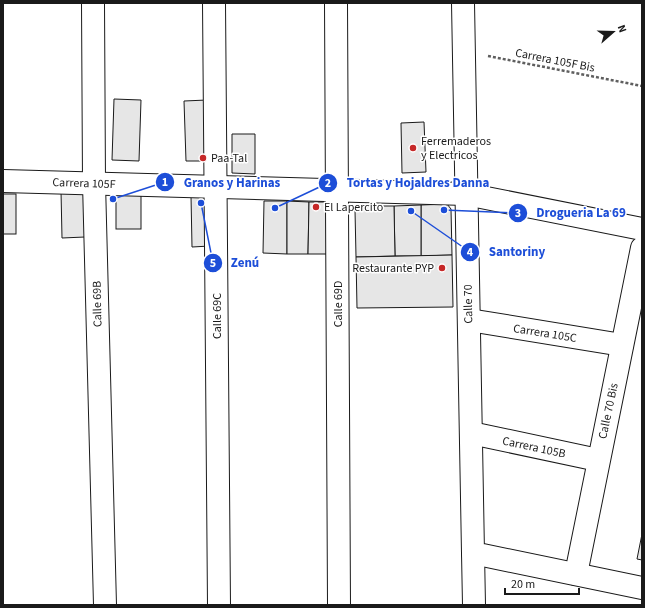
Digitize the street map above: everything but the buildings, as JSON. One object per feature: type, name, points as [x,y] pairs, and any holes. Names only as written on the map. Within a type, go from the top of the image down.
[{"type":"street","name":"Calle 69B","points":[[93,3],[94,183],[105,605]]},
{"type":"street","name":"Calle 69C","points":[[214,3],[219,605]]},
{"type":"street","name":"Calle 69D","points":[[336,3],[340,605]]},
{"type":"street","name":"Calle 70","points":[[464,3],[468,320],[474,605]]},
{"type":"street","name":"Carrera 105F","points":[[3,181],[466,194],[642,229]]},
{"type":"street","name":"Calle 70 Bis","points":[[576,574],[642,248]]},
{"type":"street","name":"Carrera 105C","points":[[468,320],[622,345]]},
{"type":"street","name":"Carrera 105B","points":[[471,433],[598,460]]},
{"type":"street","points":[[473,553],[642,588]]},
{"type":"path","name":"Carrera 105F Bis","points":[[464,52],[642,86]]},
{"type":"place","name":"Ferremaderos y Electricos","points":[[413,148]]},
{"type":"place","name":"Paa-Tal","points":[[203,158]]},
{"type":"place","name":"Granos y Harinas","points":[[113,199]]},
{"type":"place","name":"Zenú","points":[[201,203]]},
{"type":"place","name":"El Lapercito","points":[[316,207]]},
{"type":"place","name":"Tortas y Hojaldres Danna","points":[[275,208]]},
{"type":"place","name":"Drogueria La 69","points":[[444,210]]},
{"type":"place","name":"Santoriny","points":[[411,211]]},
{"type":"place","name":"Restaurante PYP","points":[[442,268]]}]
